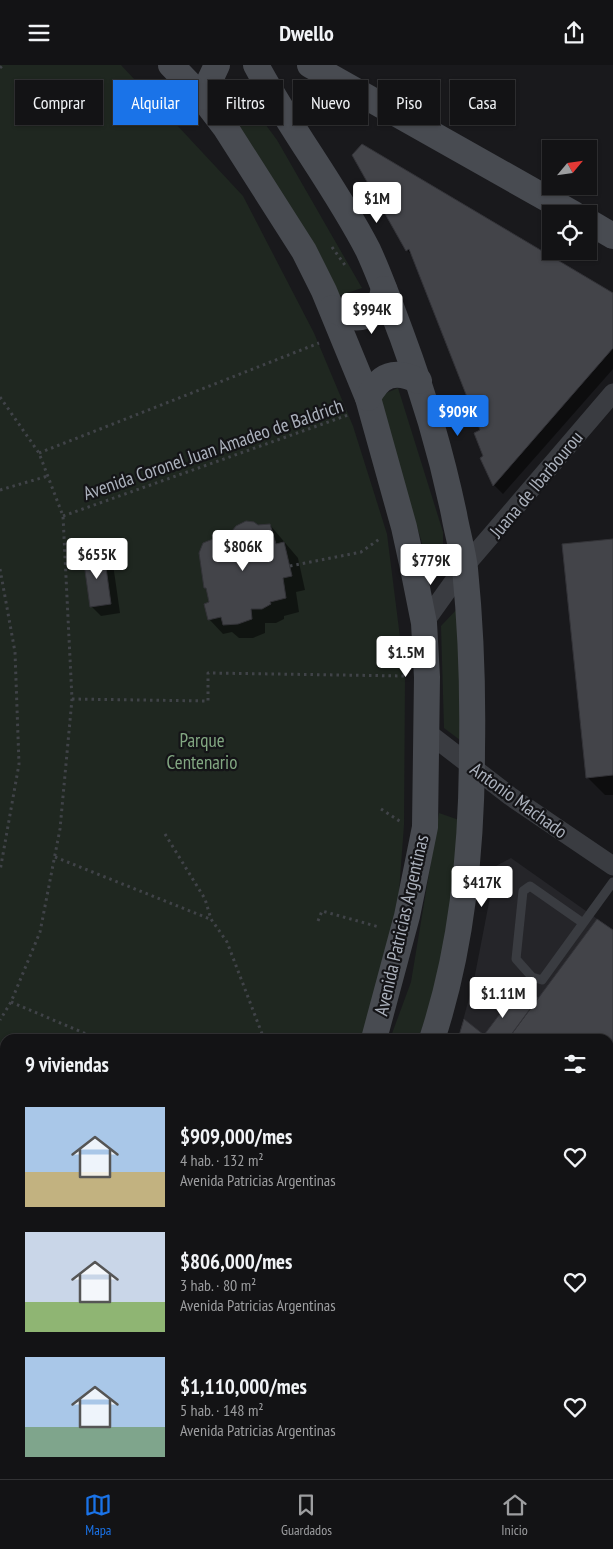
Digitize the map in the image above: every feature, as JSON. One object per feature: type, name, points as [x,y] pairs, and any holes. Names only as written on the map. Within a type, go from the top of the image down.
[{"type":"main road","name":"Avenida Patricias Argentinas","points":[[171,65],[202,97],[225,127],[304,251],[332,308],[370,403],[404,527],[424,623],[427,677],[425,827],[407,916],[375,1034]]},
{"type":"main road","points":[[202,97],[216,65]]},
{"type":"main road","points":[[256,65],[274,99],[350,217],[368,251],[384,289],[419,381],[444,465],[464,567],[473,688],[470,834],[466,879],[452,956],[433,1034]]},
{"type":"main road","points":[[310,65],[558,205]]},
{"type":"main road","points":[[597,227],[613,236]]},
{"type":"main road","points":[[332,308],[342,315],[357,318],[372,313],[382,302],[384,289]]},
{"type":"main road","points":[[370,403],[374,387],[382,379],[394,374],[407,375],[419,381]]},
{"type":"street","name":"Juana de Ibarbourou","points":[[424,623],[464,567],[613,393]]},
{"type":"street","name":"Antonio Machado","points":[[427,732],[472,767],[613,866]]},
{"type":"lane","points":[[583,923],[530,886],[523,891],[516,959],[532,977],[542,980],[613,882]]},
{"type":"path","points":[[0,69],[3,65]]},
{"type":"path","points":[[39,453],[343,334]]},
{"type":"path","points":[[0,397],[39,453],[63,516],[72,699],[60,829],[40,932],[10,1002],[0,1020]]},
{"type":"path","name":"Avenida Coronel Juan Amadeo de Baldrich","points":[[63,516],[370,403]]},
{"type":"path","points":[[0,490],[48,476]]},
{"type":"path","points":[[290,566],[361,552],[387,535],[404,527]]},
{"type":"path","points":[[0,569],[15,652],[19,763],[0,871]]},
{"type":"path","points":[[72,699],[208,701],[208,673],[427,677]]},
{"type":"path","points":[[165,834],[204,899],[211,919],[227,942],[262,1034]]},
{"type":"path","points":[[55,857],[211,919]]},
{"type":"path","points":[[318,921],[322,911],[401,934]]},
{"type":"path","points":[[10,1002],[86,1034]]},
{"type":"shaded area","points":[[511,858],[613,930],[613,1034],[459,1034],[474,980],[496,866]]},
{"type":"green space","name":"Parque Centenario","points":[[0,65],[121,65],[135,80],[113,80],[113,125],[177,125],[243,196],[314,333],[353,426],[387,534],[405,677],[404,825],[397,918],[363,1034],[0,1034]]},
{"type":"green space","points":[[238,125],[266,125],[277,140],[362,288],[338,296]]},
{"type":"green space","points":[[398,388],[443,532],[443,569],[426,567],[422,543],[377,397]]},
{"type":"green space","points":[[459,607],[472,749],[444,728],[441,626]]},
{"type":"green space","points":[[439,813],[462,821],[439,982],[420,1034],[392,1034],[411,982]]},
{"type":"building","points":[[362,144],[542,251],[542,260],[557,260],[613,293],[613,348],[493,486],[480,458],[483,456],[474,433],[480,430],[409,249],[406,251],[352,155]]},
{"type":"building","points":[[246,521],[254,522],[258,525],[270,524],[276,544],[284,542],[292,576],[283,578],[286,598],[270,602],[271,604],[262,609],[251,609],[252,619],[238,624],[223,625],[221,617],[208,620],[204,604],[209,602],[206,588],[204,588],[199,553],[203,543],[213,539],[212,535],[232,531],[236,526]]},
{"type":"building","points":[[613,539],[613,775],[586,778],[562,544]]},
{"type":"building","points":[[104,553],[111,604],[90,607],[83,556]]},
{"type":"building","points":[[597,919],[613,930],[613,1034],[512,1034]]},
{"type":"building","points":[[521,986],[538,998],[512,1034],[485,1034]]},
{"type":"building","points":[[464,1019],[483,1034],[460,1034]]}]
